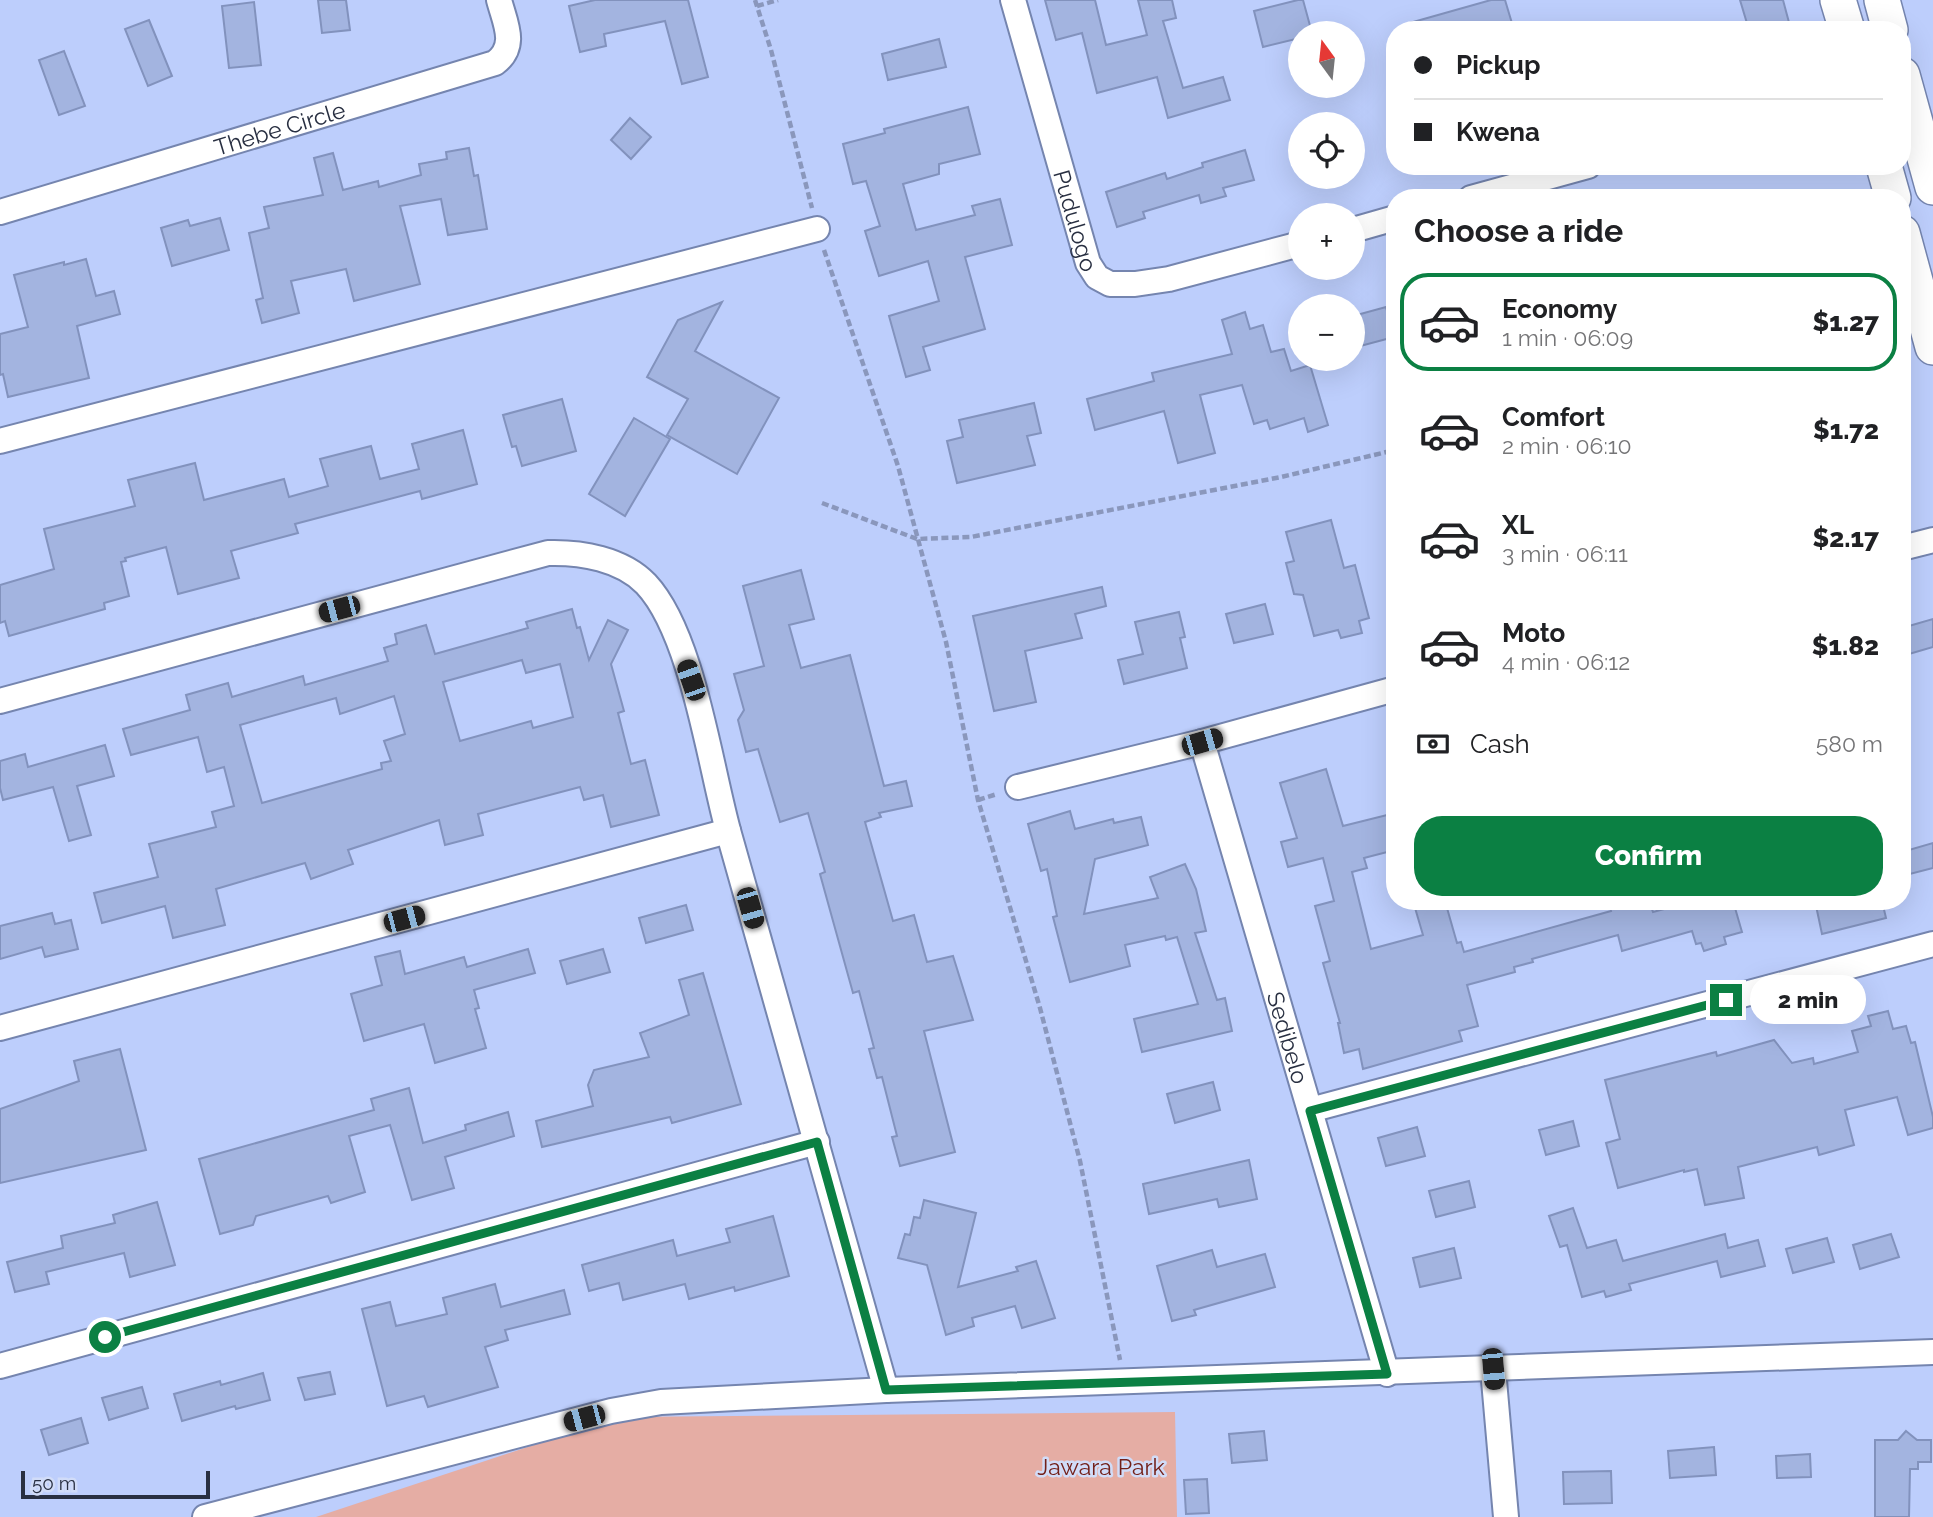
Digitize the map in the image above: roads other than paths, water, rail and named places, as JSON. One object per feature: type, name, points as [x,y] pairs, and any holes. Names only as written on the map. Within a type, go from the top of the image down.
[{"type":"main road","points":[[1838,0],[1844,21]]},
{"type":"main road","points":[[1882,0],[1888,21]]},
{"type":"main road","points":[[1913,155],[1933,187]]},
{"type":"main road","points":[[1911,266],[1933,347]]},
{"type":"street","name":"Thebe Circle","points":[[0,212],[495,62],[504,56],[509,45],[499,0]]},
{"type":"street","name":"Pudulogo","points":[[1013,0],[1088,263],[1097,277],[1110,284],[1135,284],[1169,279],[1288,247]]},
{"type":"street","points":[[1504,189],[1555,175]]},
{"type":"street","points":[[1365,226],[1386,220]]},
{"type":"street","points":[[0,441],[817,229]]},
{"type":"street","points":[[1911,546],[1933,540]]},
{"type":"street","points":[[0,701],[548,553],[571,552],[596,557],[622,568],[645,584],[664,609],[691,680],[728,831],[886,1390]]},
{"type":"street","points":[[1018,787],[1202,742],[1386,691]]},
{"type":"street","name":"Sedibelo","points":[[1202,742],[1387,1374]]},
{"type":"street","points":[[0,1028],[728,831]]},
{"type":"street","points":[[1310,1111],[1933,944]]},
{"type":"street","points":[[0,1366],[817,1142]]},
{"type":"street","points":[[206,1517],[635,1405],[661,1402],[886,1390],[1387,1374],[1933,1352]]},
{"type":"street","points":[[1493,1369],[1506,1517]]},
{"type":"park label","name":"Jawara Park","points":[[1101,1466]]}]
